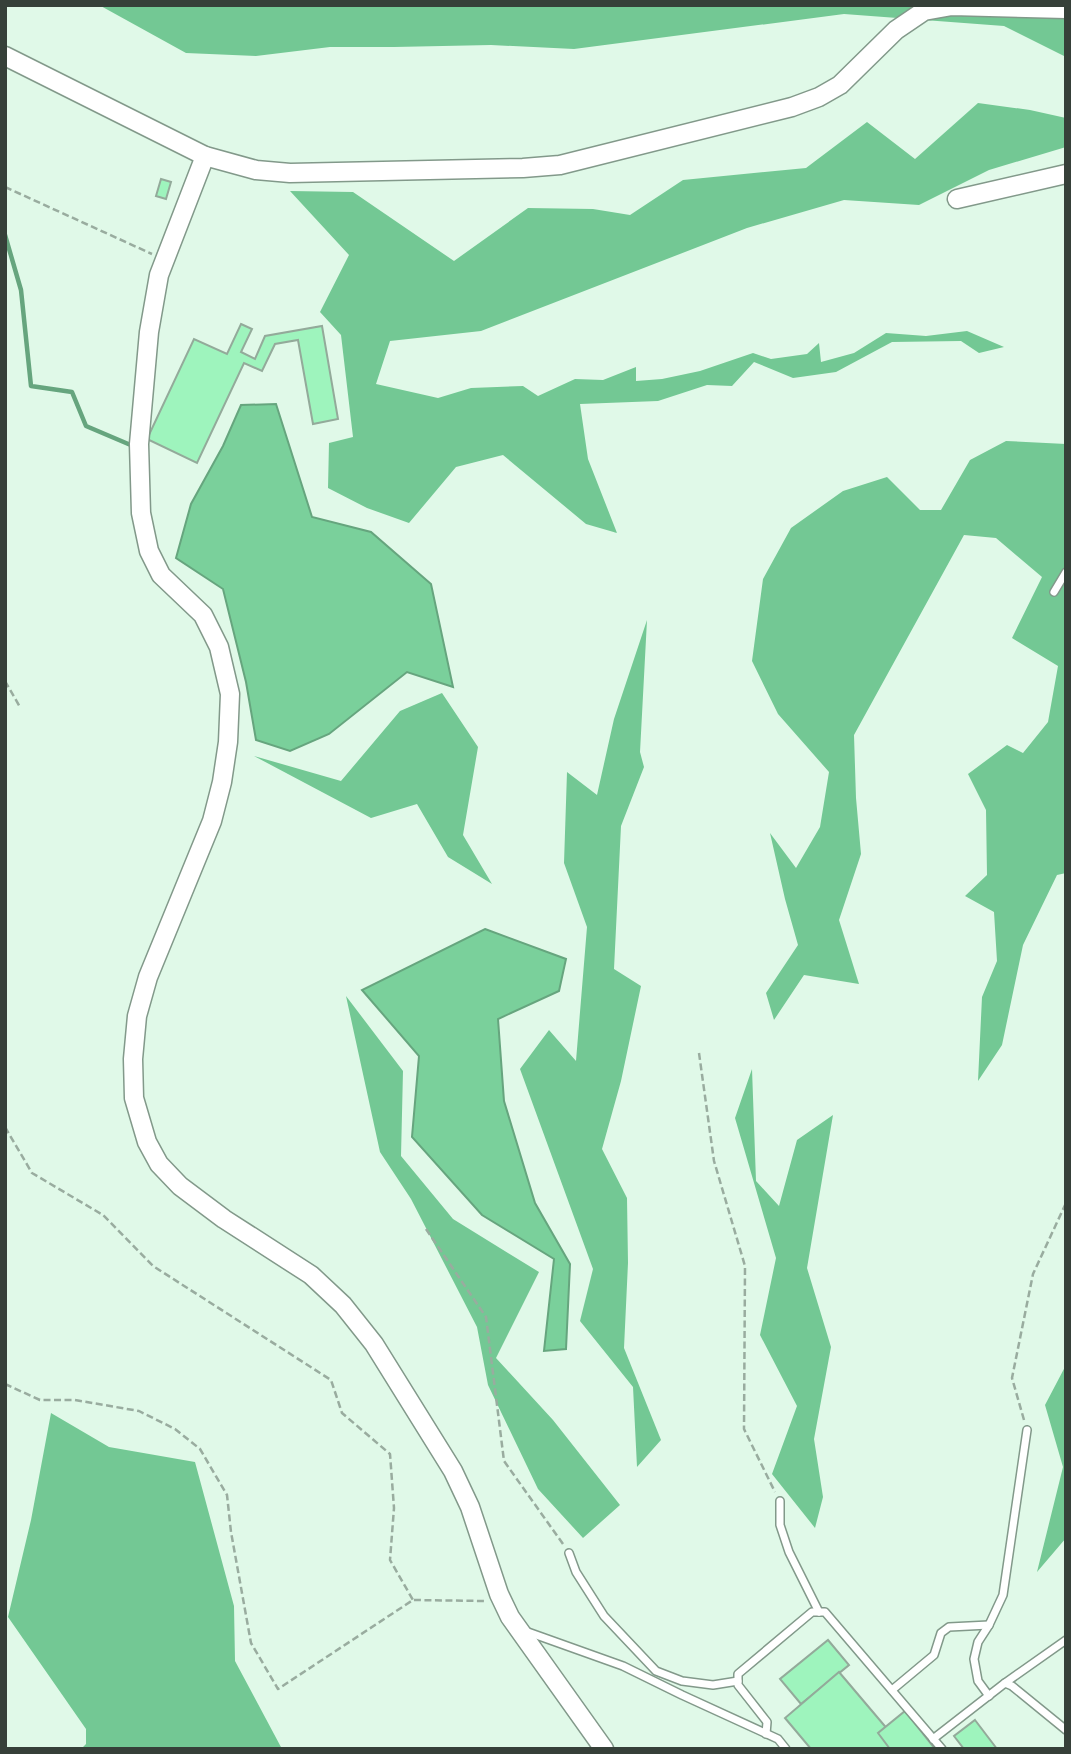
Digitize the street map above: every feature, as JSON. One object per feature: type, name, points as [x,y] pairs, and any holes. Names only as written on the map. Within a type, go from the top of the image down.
[{"type":"street","points":[[5,56],[205,156],[256,170],[290,173],[523,168],[560,165],[792,107],[819,97],[840,85],[896,30],[924,11],[951,6],[1066,9]]},
{"type":"street","points":[[205,156],[159,275],[149,332],[139,443],[141,513],[149,551],[161,575],[203,615],[219,647],[230,694],[228,742],[212,821],[148,977],[137,1016],[133,1059],[135,1098],[147,1142],[159,1164],[180,1186],[224,1219],[311,1275],[343,1305],[374,1344],[453,1471],[470,1507],[502,1601],[517,1628],[604,1749]]},
{"type":"street","points":[[957,199],[1066,174]]},
{"type":"lane","points":[[1054,592],[1066,572]]},
{"type":"lane","points":[[989,1696],[978,1681],[974,1659],[978,1642],[1003,1595],[1027,1430]]},
{"type":"lane","points":[[780,1501],[780,1525],[789,1552],[819,1612]]},
{"type":"lane","points":[[569,1553],[576,1572],[604,1616],[656,1671],[682,1681],[713,1685],[738,1681]]},
{"type":"lane","points":[[766,1734],[767,1722],[738,1685],[738,1674],[812,1612],[825,1612],[942,1749]]},
{"type":"lane","points":[[892,1690],[934,1655],[937,1640],[948,1627],[989,1625]]},
{"type":"lane","points":[[517,1628],[623,1666],[778,1739],[786,1749]]},
{"type":"lane","points":[[933,1739],[1066,1640]]},
{"type":"lane","points":[[1005,1684],[1013,1686],[1066,1730]]},
{"type":"path","points":[[5,187],[165,260]]},
{"type":"path","points":[[5,681],[20,706]]},
{"type":"path","points":[[699,1053],[714,1161],[745,1266],[744,1429],[780,1501]]},
{"type":"path","points":[[5,1128],[32,1173],[103,1215],[153,1266],[331,1380],[342,1413],[390,1454],[394,1508],[390,1560],[413,1600]]},
{"type":"path","points":[[1027,1430],[1012,1378],[1033,1274],[1066,1203]]},
{"type":"path","points":[[426,1229],[486,1317],[503,1461],[569,1553]]},
{"type":"path","points":[[5,1384],[40,1400],[75,1400],[139,1411],[175,1429],[200,1450],[227,1495],[251,1643],[278,1689],[413,1600],[502,1601]]},
{"type":"shaded area","points":[[99,5],[1066,5],[1066,57],[1004,26],[844,14],[574,49],[491,45],[330,47],[256,56],[186,53]]},
{"type":"shaded area","points":[[978,103],[1066,118],[1066,147],[989,170],[919,205],[844,200],[747,228],[481,331],[390,341],[376,384],[438,398],[471,388],[523,386],[538,396],[575,379],[603,380],[636,367],[636,381],[662,379],[700,371],[753,353],[771,359],[807,354],[819,343],[821,362],[854,353],[886,333],[926,336],[967,331],[1004,347],[979,353],[961,341],[892,342],[836,372],[793,378],[754,362],[732,386],[707,385],[658,401],[580,404],[588,459],[617,533],[586,524],[503,455],[456,467],[409,523],[367,508],[328,488],[329,443],[353,437],[341,335],[320,312],[349,255],[290,191],[353,192],[454,261],[528,208],[593,209],[630,215],[683,180],[806,168],[867,122],[915,159]]},
{"type":"shaded area","points":[[276,404],[312,517],[371,532],[431,584],[453,687],[407,672],[329,734],[290,751],[256,740],[246,682],[223,589],[176,558],[191,504],[223,446],[241,405]]},
{"type":"shaded area","points":[[1006,441],[1066,444],[1066,873],[1057,875],[1023,945],[1002,1045],[978,1081],[982,997],[997,961],[994,912],[965,896],[987,875],[986,810],[968,774],[1007,745],[1023,753],[1048,722],[1058,666],[1012,638],[1042,577],[996,538],[964,535],[854,735],[861,854],[839,920],[859,984],[804,975],[774,1020],[766,993],[798,945],[770,833],[796,868],[820,827],[829,772],[778,714],[752,661],[763,579],[791,528],[843,491],[887,477],[920,510],[941,510],[970,460]]},
{"type":"shaded area","points":[[647,620],[640,752],[644,767],[621,826],[614,969],[641,986],[621,1081],[602,1149],[627,1198],[628,1263],[624,1348],[661,1440],[637,1467],[633,1387],[580,1321],[593,1269],[520,1069],[549,1030],[576,1061],[587,927],[564,863],[567,772],[597,795],[614,719]]},
{"type":"shaded area","points":[[442,693],[478,747],[463,835],[492,884],[448,857],[417,804],[371,818],[254,756],[341,781],[400,711]]},
{"type":"shaded area","points":[[485,929],[566,959],[559,991],[498,1019],[504,1101],[535,1203],[570,1264],[566,1349],[544,1351],[554,1259],[482,1215],[412,1137],[419,1056],[362,990]]},
{"type":"shaded area","points":[[346,996],[403,1071],[401,1156],[453,1219],[539,1272],[496,1358],[553,1420],[620,1505],[583,1538],[538,1489],[488,1385],[477,1327],[411,1199],[380,1152]]},
{"type":"shaded area","points":[[752,1069],[756,1181],[779,1206],[797,1140],[833,1115],[807,1268],[831,1347],[814,1439],[823,1497],[815,1528],[772,1474],[797,1406],[760,1335],[776,1258],[735,1118]]},
{"type":"shaded area","points":[[1066,1365],[1066,1538],[1037,1572],[1063,1467],[1045,1405]]},
{"type":"shaded area","points":[[51,1413],[109,1447],[195,1462],[234,1606],[235,1661],[282,1749],[81,1749],[86,1744],[86,1729],[8,1617],[31,1520]]},
{"type":"building","points":[[161,179],[171,182],[166,199],[156,196]]},
{"type":"building","points":[[241,324],[252,329],[241,352],[255,359],[265,336],[322,326],[338,419],[313,424],[298,340],[275,344],[262,371],[244,363],[197,463],[147,439],[194,339],[227,354]]},
{"type":"building","points":[[828,1640],[849,1665],[801,1704],[780,1679]]},
{"type":"building","points":[[839,1672],[900,1744],[894,1749],[811,1749],[785,1718]]},
{"type":"building","points":[[905,1711],[935,1749],[890,1749],[878,1733]]},
{"type":"building","points":[[975,1720],[997,1749],[964,1749],[954,1736]]},
{"type":"waterway","points":[[5,235],[21,290],[31,386],[72,392],[86,426],[133,446]]}]
